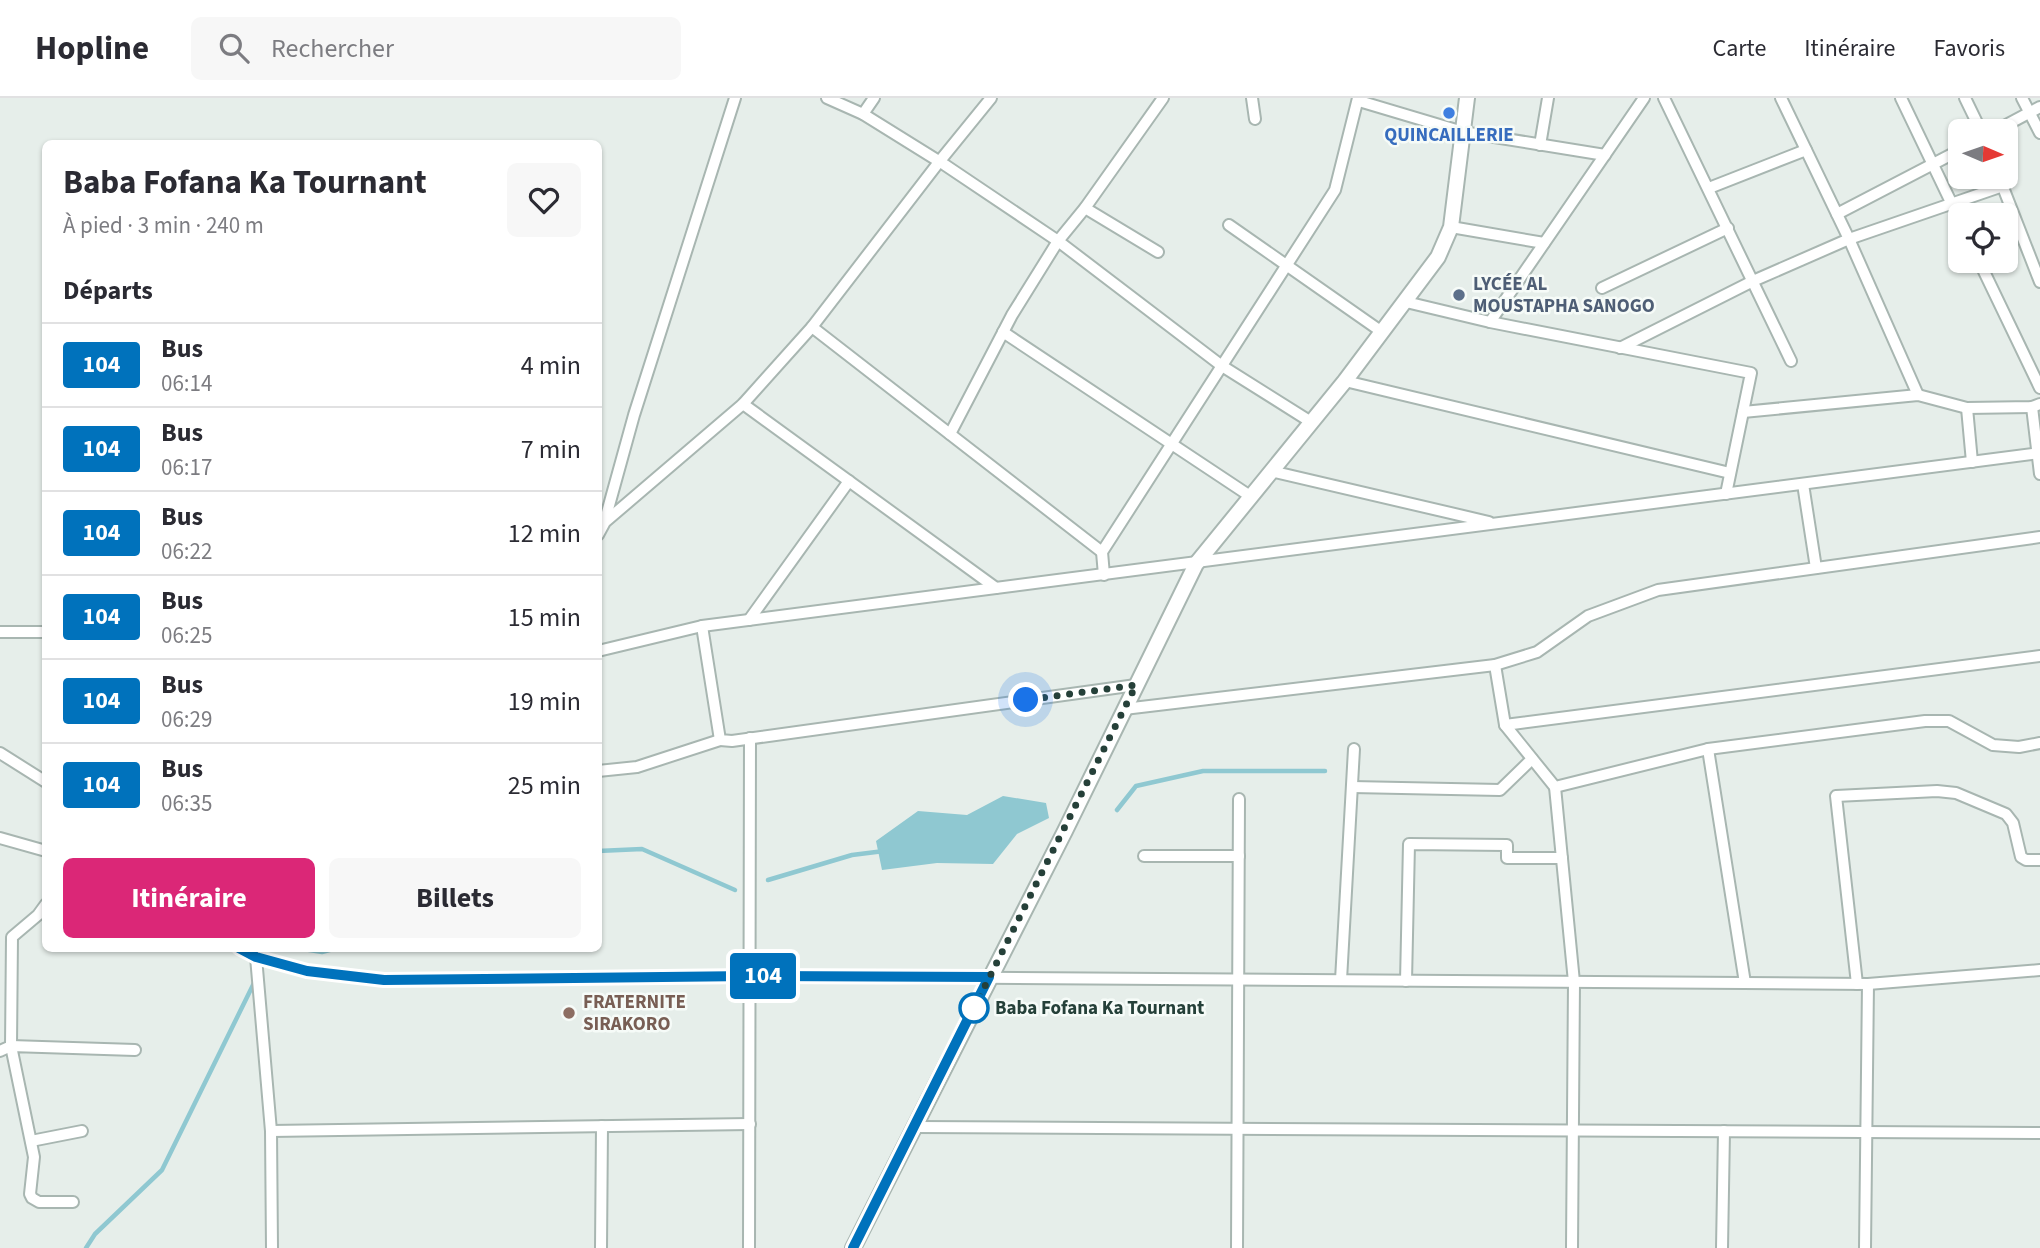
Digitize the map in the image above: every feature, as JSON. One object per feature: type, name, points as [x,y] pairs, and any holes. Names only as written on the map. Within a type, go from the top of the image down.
[{"type":"street","points":[[602,528],[634,415],[735,98]]},
{"type":"street","points":[[827,98],[863,114],[1058,241],[1222,366],[1311,422]]},
{"type":"street","points":[[863,114],[874,98]]},
{"type":"street","points":[[605,522],[743,404],[812,327],[991,98]]},
{"type":"street","points":[[950,434],[1003,332],[1058,241],[1085,208],[1163,98]]},
{"type":"street","points":[[1252,98],[1255,119]]},
{"type":"street","points":[[853,1248],[1196,564],[1345,381],[1438,257],[1451,227],[1467,98]]},
{"type":"street","points":[[1540,145],[1548,98]]},
{"type":"street","points":[[1490,322],[1644,98]]},
{"type":"street","points":[[1664,98],[1791,361]]},
{"type":"street","points":[[1781,98],[1849,239],[1918,395]]},
{"type":"street","points":[[1901,98],[1951,203]]},
{"type":"street","points":[[1965,98],[1975,119]]},
{"type":"street","points":[[2022,98],[2035,110],[2040,133]]},
{"type":"street","points":[[1104,575],[1102,552],[1335,190],[1358,100],[1463,132],[1605,155]]},
{"type":"street","points":[[2018,119],[2035,110]]},
{"type":"street","points":[[1709,188],[1806,150]]},
{"type":"street","points":[[1837,214],[1948,156]]},
{"type":"street","points":[[1956,203],[1986,189]]},
{"type":"street","points":[[2004,189],[2036,259],[2040,282]]},
{"type":"street","points":[[1620,348],[1753,281],[1849,239],[1948,206]]},
{"type":"street","points":[[1085,208],[1158,252]]},
{"type":"street","points":[[1229,225],[1382,332]]},
{"type":"street","points":[[1451,227],[1544,243]]},
{"type":"street","points":[[1602,288],[1728,228]]},
{"type":"street","points":[[1985,273],[2040,388]]},
{"type":"street","points":[[1406,302],[1490,322],[1751,373],[1726,494]]},
{"type":"street","points":[[812,327],[1102,552]]},
{"type":"street","points":[[1003,332],[1250,496]]},
{"type":"street","points":[[1345,381],[1730,473]]},
{"type":"street","points":[[1742,412],[1918,395],[1967,408],[2036,405],[2040,474]]},
{"type":"street","points":[[743,404],[996,588]]},
{"type":"street","points":[[1967,408],[1972,462]]},
{"type":"street","points":[[602,650],[702,626],[2039,453]]},
{"type":"street","points":[[1271,471],[1498,524]]},
{"type":"street","points":[[749,620],[849,481]]},
{"type":"street","points":[[1804,484],[1816,568]]},
{"type":"street","points":[[1124,709],[1495,665],[1537,652],[1588,615],[1658,590],[2040,537]]},
{"type":"street","points":[[702,626],[720,740]]},
{"type":"street","points":[[0,632],[42,632]]},
{"type":"street","points":[[1505,726],[2040,656]]},
{"type":"street","points":[[1495,665],[1505,726],[1555,787],[1574,982],[1572,1248]]},
{"type":"street","points":[[602,771],[636,767],[720,740],[1136,685]]},
{"type":"street","points":[[1555,787],[1708,749],[1925,721],[1950,721],[1993,745],[2019,747],[2040,743]]},
{"type":"street","points":[[749,1248],[750,738]]},
{"type":"street","points":[[1341,980],[1354,749]]},
{"type":"street","points":[[1708,749],[1745,983]]},
{"type":"street","points":[[0,753],[42,779]]},
{"type":"street","points":[[1352,787],[1500,790],[1532,759]]},
{"type":"street","points":[[1865,1248],[1863,984],[1836,796],[1937,791],[1956,793],[2006,814],[2013,823],[2021,857],[2026,860],[2040,860]]},
{"type":"street","points":[[1237,1248],[1239,799]]},
{"type":"street","points":[[0,838],[42,850]]},
{"type":"street","points":[[1406,981],[1409,844],[1507,845],[1507,858],[1562,859]]},
{"type":"street","points":[[1144,856],[1238,856]]},
{"type":"street","points":[[42,910],[6,937],[11,1046],[34,1157],[30,1194],[39,1202],[73,1202]]},
{"type":"street","points":[[247,952],[307,971],[384,980],[751,976],[1863,984],[2040,970]]},
{"type":"street","points":[[256,957],[271,1131],[272,1248]]},
{"type":"street","points":[[0,1051],[11,1046],[135,1050]]},
{"type":"street","points":[[271,1131],[750,1124]]},
{"type":"street","points":[[601,1248],[602,1126]]},
{"type":"street","points":[[916,1127],[2040,1133]]},
{"type":"street","points":[[31,1142],[82,1130]]},
{"type":"street","points":[[1722,1248],[1724,1131]]},
{"type":"water","points":[[1003,796],[1046,803],[1049,818],[1017,834],[993,864],[937,863],[882,870],[876,841],[918,811],[967,815]]},
{"type":"waterway","points":[[1117,810],[1136,786],[1203,771],[1325,771]]},
{"type":"waterway","points":[[602,851],[642,849],[735,890]]},
{"type":"waterway","points":[[768,880],[852,855],[884,851]]},
{"type":"waterway","points":[[86,1248],[95,1234],[162,1170],[254,983]]},
{"type":"bus line","name":"104","points":[[247,952],[307,971],[384,980],[751,976],[989,977],[853,1248]]},
{"type":"place","name":"QUINCAILLERIE","points":[[1449,113]]},
{"type":"place","name":"LYCÉE AL MOUSTAPHA SANOGO","points":[[1459,295]]},
{"type":"place","name":"Baba Fofana Ka Tournant","points":[[974,1008]]},
{"type":"place","name":"FRATERNITE SIRAKORO","points":[[569,1013]]},
{"type":"route","points":[[974,1008],[1136,685],[1026,700]]}]
